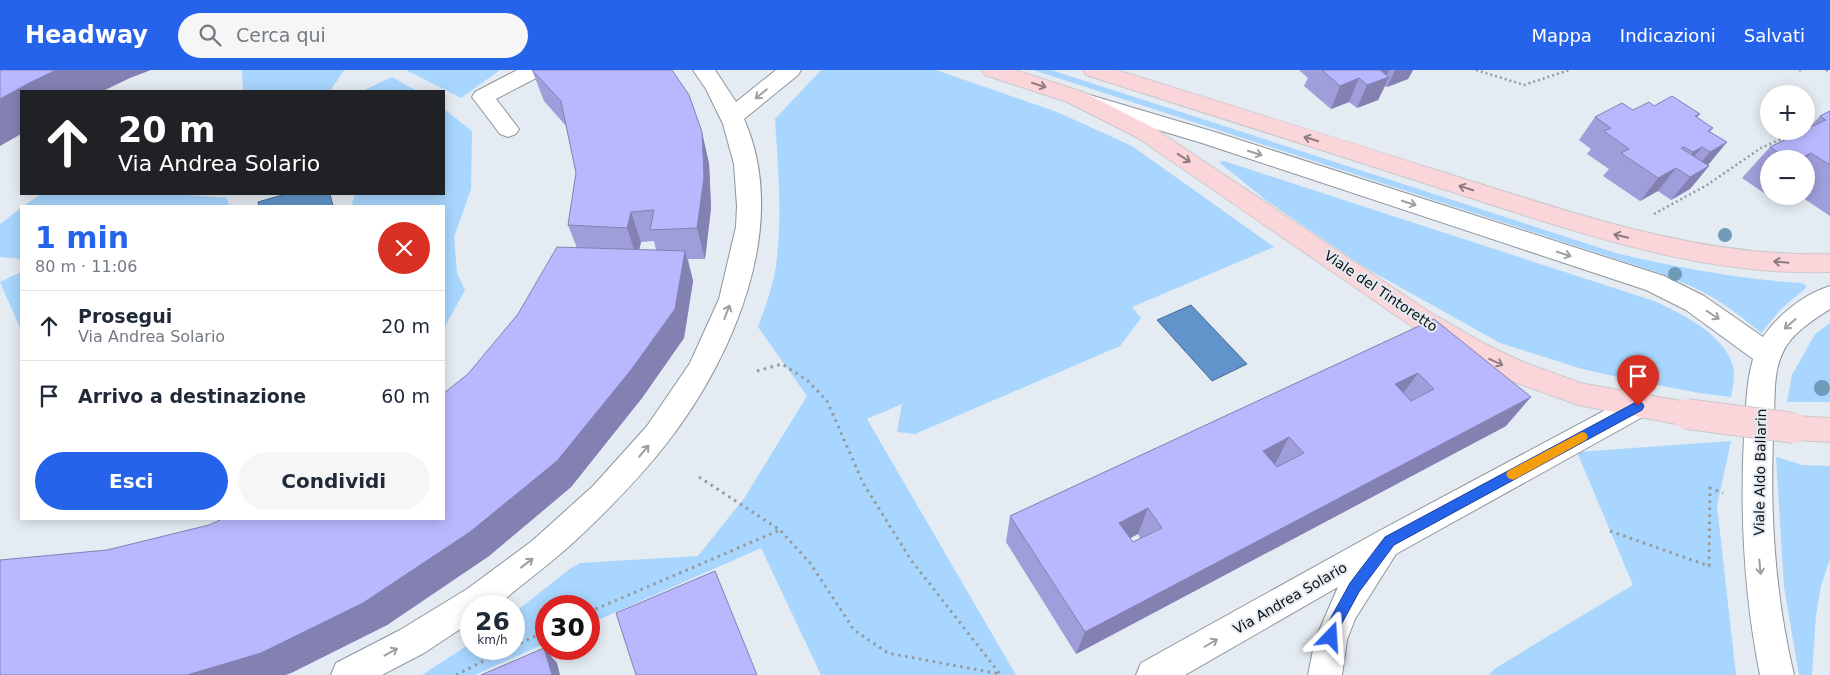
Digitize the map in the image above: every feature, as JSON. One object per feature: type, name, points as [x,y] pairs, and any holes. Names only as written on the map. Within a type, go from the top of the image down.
[{"type":"main road","name":"Viale del Tintoretto","points":[[993,70],[1075,97],[1157,140],[1419,318],[1477,353],[1513,370],[1598,400],[1794,428],[1830,430]]},
{"type":"main road","points":[[1094,70],[1616,235],[1712,254],[1800,264],[1830,262]]},
{"type":"street","points":[[508,129],[483,97],[534,70]]},
{"type":"street","points":[[348,675],[445,621],[527,563],[575,522],[610,488],[669,418],[711,350],[733,298],[744,258],[749,221],[749,186],[744,154],[732,117],[720,93],[704,70]]},
{"type":"street","points":[[732,117],[790,70]]},
{"type":"street","points":[[1075,97],[1210,138],[1655,283],[1695,303],[1768,355]]},
{"type":"street","name":"Viale Aldo Ballarin","points":[[1777,675],[1766,625],[1756,504],[1761,394],[1768,355],[1784,330],[1808,310],[1830,296]]},
{"type":"street","name":"Via Andrea Solario","points":[[1171,672],[1390,541],[1638,406]]},
{"type":"street","points":[[1325,675],[1327,650],[1335,623],[1354,587],[1390,541]]},
{"type":"path","points":[[1476,70],[1524,84],[1569,70]]},
{"type":"path","points":[[1826,70],[1830,72]]},
{"type":"path","points":[[1649,216],[1707,185],[1761,148],[1779,140]]},
{"type":"path","points":[[757,371],[782,364],[807,380],[827,401],[863,482],[910,560],[1001,675]]},
{"type":"path","points":[[699,476],[780,530],[810,564],[854,630],[888,652],[1001,675]]},
{"type":"path","points":[[1610,531],[1709,566],[1710,488]]},
{"type":"path","points":[[600,607],[780,530]]},
{"type":"path","points":[[456,675],[485,660]]},
{"type":"shaded area","points":[[242,70],[344,70],[331,90],[243,90]]},
{"type":"shaded area","points":[[406,70],[500,70],[461,98]]},
{"type":"shaded area","points":[[821,70],[936,70],[1057,112],[1132,146],[1274,247],[1132,307],[1141,318],[1120,346],[915,434],[897,432],[902,404],[867,419],[1016,675],[821,675],[761,548],[600,619],[600,595],[537,595],[580,563],[698,556],[745,497],[807,396],[758,327],[770,293],[776,266],[779,188],[775,119]]},
{"type":"shaded area","points":[[1033,70],[1051,70],[1619,254],[1709,272],[1801,283],[1806,285],[1806,288],[1781,309],[1761,333],[1713,298],[1659,273]]},
{"type":"shaded area","points":[[392,77],[415,90],[364,90]]},
{"type":"shaded area","points":[[445,110],[472,131],[471,189],[454,237],[457,273],[465,290],[445,326],[445,205],[353,205],[352,203],[355,195],[445,195]]},
{"type":"shaded area","points":[[1224,161],[1654,301],[1700,326],[1720,344],[1728,354],[1733,366],[1734,378],[1731,397],[1699,393],[1582,369],[1500,343],[1364,267],[1267,201],[1219,162]]},
{"type":"shaded area","points":[[40,195],[185,195],[227,198],[229,205],[25,205]]},
{"type":"shaded area","points":[[282,195],[330,195],[333,205],[259,205],[258,202]]},
{"type":"shaded area","points":[[20,209],[20,259],[0,257],[0,224]]},
{"type":"shaded area","points":[[20,272],[20,328],[0,282]]},
{"type":"shaded area","points":[[1191,305],[1247,364],[1212,381],[1157,320]]},
{"type":"shaded area","points":[[1830,323],[1830,402],[1787,402],[1792,375],[1815,334]]},
{"type":"shaded area","points":[[1731,441],[1717,506],[1736,675],[1489,675],[1494,669],[1633,585],[1577,452]]},
{"type":"shaded area","points":[[1776,457],[1802,465],[1830,466],[1830,559],[1821,586],[1816,615],[1812,675],[1799,675],[1784,587]]},
{"type":"shaded area","points":[[535,596],[535,648],[525,652],[525,604]]},
{"type":"shaded area","points":[[460,650],[460,660],[508,660],[475,675],[422,675]]},
{"type":"building","points":[[0,70],[56,70],[0,99]]},
{"type":"building","points":[[532,70],[672,70],[689,95],[702,132],[704,177],[697,228],[650,230],[654,210],[631,212],[627,228],[568,225],[576,173],[561,101]]},
{"type":"building","points":[[1322,70],[1380,70],[1389,77],[1367,85],[1359,78],[1340,86]]},
{"type":"building","points":[[1672,96],[1700,114],[1695,116],[1713,128],[1708,131],[1727,142],[1710,152],[1702,147],[1693,152],[1684,147],[1681,148],[1709,166],[1690,177],[1676,168],[1658,178],[1621,153],[1629,149],[1604,131],[1611,128],[1595,117],[1622,103],[1633,110],[1649,102],[1654,106]]},
{"type":"building","points":[[1830,111],[1830,165],[1815,156],[1815,150],[1774,150],[1770,147],[1784,140],[1815,140],[1815,125],[1826,120],[1820,116]]},
{"type":"building","points":[[557,247],[685,251],[675,309],[631,370],[557,461],[470,532],[363,603],[261,653],[187,675],[0,675],[0,560],[107,550],[209,525],[220,520],[445,520],[445,392],[468,374],[518,314]]},
{"type":"building","points":[[1434,319],[1531,397],[1085,632],[1010,516]],"holes":[[[1418,373],[1434,389],[1411,401],[1395,384]],[[1289,437],[1304,453],[1277,467],[1263,451]],[[1148,508],[1162,528],[1133,542],[1119,523]]]},
{"type":"building","points":[[715,571],[757,675],[636,675],[616,613]]},
{"type":"building","points":[[535,652],[535,660],[548,660],[552,675],[481,675],[516,660],[525,660],[525,656]]},
{"type":"slow traffic","points":[[1513,474],[1582,437]]},
{"type":"route","points":[[1331,637],[1335,623],[1354,587],[1390,541],[1638,406]]}]
